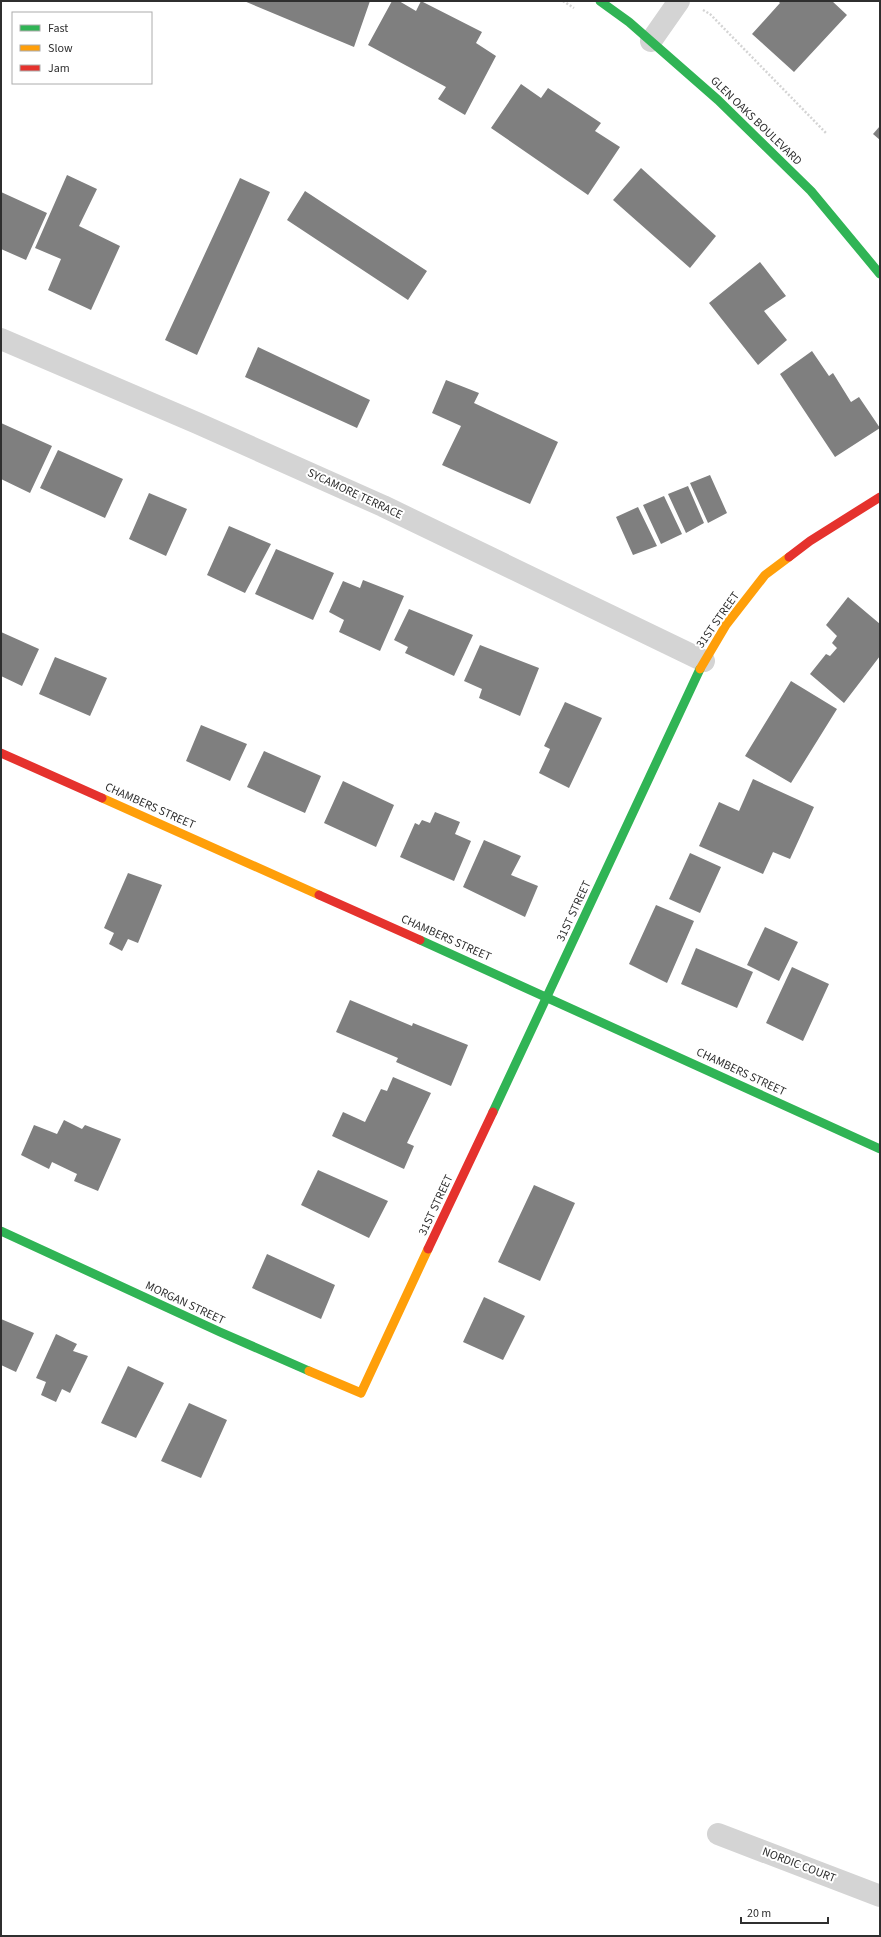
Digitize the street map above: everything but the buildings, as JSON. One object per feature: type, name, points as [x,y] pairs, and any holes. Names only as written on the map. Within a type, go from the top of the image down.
[{"type":"street","name":"GLEN OAKS BOULEVARD","points":[[600,1],[629,22],[718,100],[811,191],[880,274]]},
{"type":"street","points":[[651,41],[689,4]]},
{"type":"street","name":"SYCAMORE TERRACE","points":[[1,339],[190,420],[383,506],[704,661]]},
{"type":"street","name":"31ST STREET","points":[[361,1393],[704,661],[726,625],[765,575],[810,541],[880,497]]},
{"type":"street","name":"CHAMBERS STREET","points":[[1,753],[547,996],[880,1149]]},
{"type":"street","name":"MORGAN STREET","points":[[1,1231],[220,1332],[361,1393]]},
{"type":"street","name":"NORDIC COURT","points":[[718,1834],[880,1896]]},
{"type":"path","points":[[689,4],[710,14],[826,133]]},
{"type":"traffic: fast","points":[[600,1],[629,22],[718,100],[811,191],[880,274]]},
{"type":"traffic: fast","points":[[493,1112],[700,669]]},
{"type":"traffic: fast","points":[[420,940],[880,1149]]},
{"type":"traffic: fast","points":[[1,1231],[220,1332],[309,1371]]},
{"type":"traffic: slow","points":[[700,669],[726,625],[765,575],[789,557]]},
{"type":"traffic: slow","points":[[102,798],[319,895]]},
{"type":"traffic: slow","points":[[309,1371],[361,1393],[428,1249]]},
{"type":"traffic: jam","points":[[789,557],[810,541],[880,497]]},
{"type":"traffic: jam","points":[[1,753],[102,798]]},
{"type":"traffic: jam","points":[[319,895],[420,940]]},
{"type":"traffic: jam","points":[[428,1249],[493,1112]]}]
